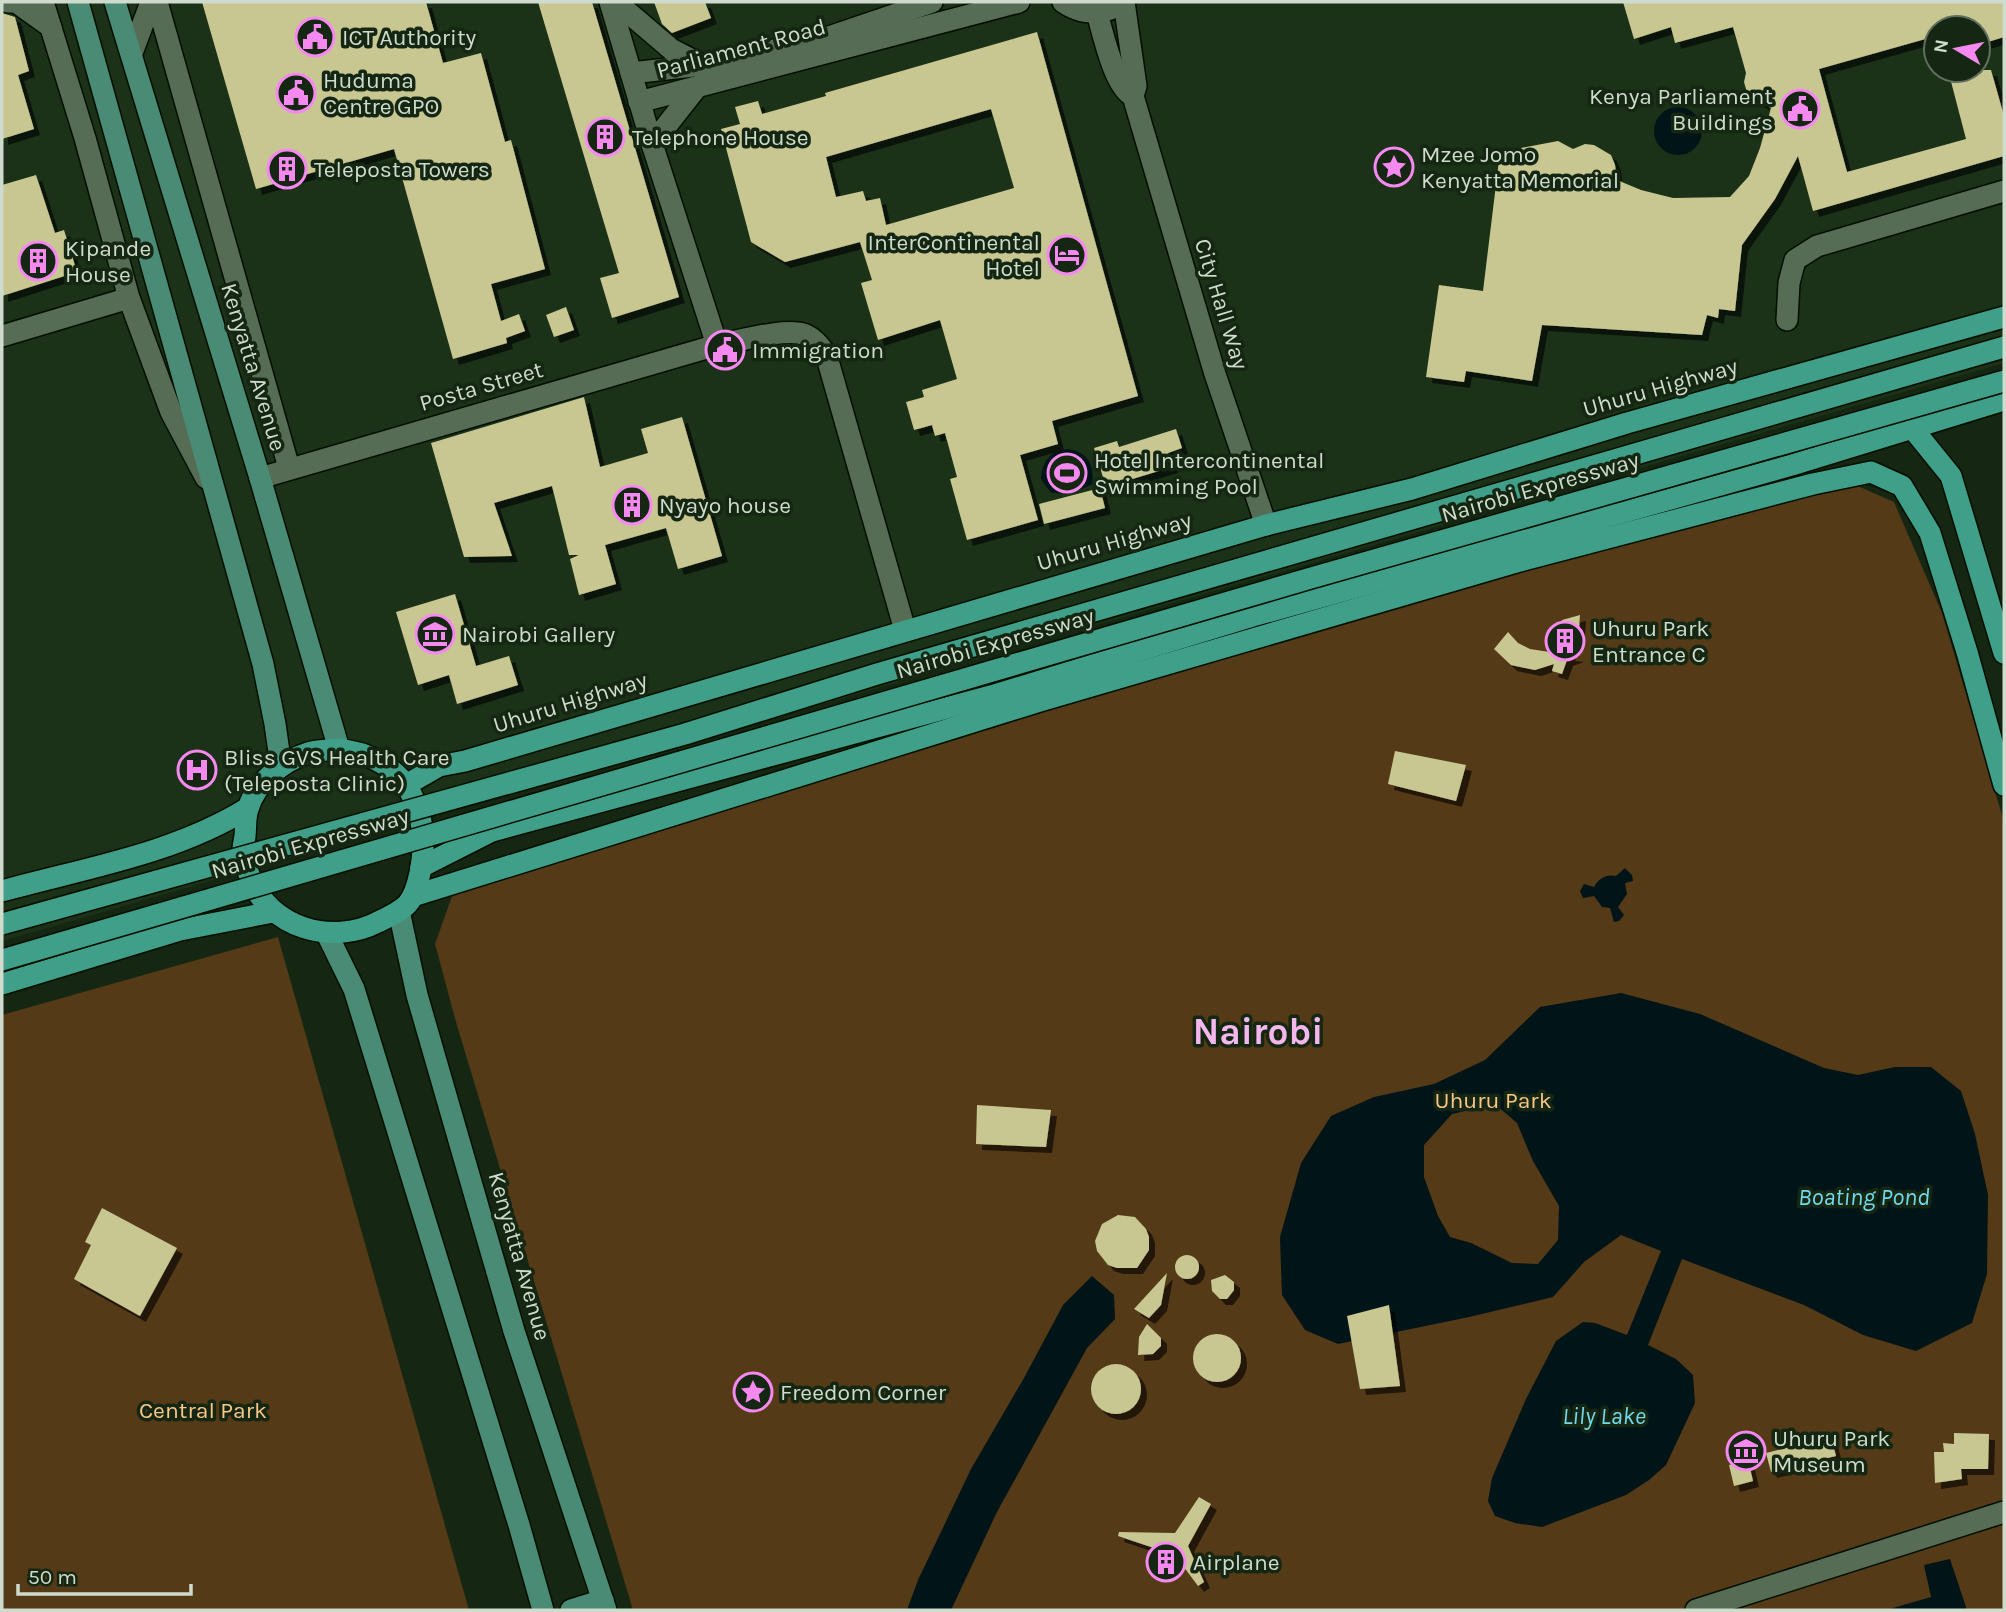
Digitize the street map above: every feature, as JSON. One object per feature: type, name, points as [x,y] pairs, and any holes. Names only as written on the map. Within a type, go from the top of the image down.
[{"type":"highway","name":"Uhuru Highway","points":[[406,785],[439,766],[465,761],[1266,525],[1412,489],[1627,423],[2004,317]]},
{"type":"highway","name":"Nairobi Expressway","points":[[2,924],[685,734],[877,674],[2004,346]]},
{"type":"highway","name":"Nairobi Expressway","points":[[2,960],[1258,594],[2004,381]]},
{"type":"highway","points":[[421,867],[492,831],[991,695],[1266,612],[1913,429],[2004,400]]},
{"type":"highway","points":[[1913,429],[1951,476],[2004,653]]},
{"type":"highway","points":[[416,895],[425,838],[420,810],[406,785],[388,767],[365,755],[339,749],[309,752],[281,766],[263,782],[248,808],[243,857],[254,887],[274,912],[298,927],[327,934],[349,932],[370,926],[399,911],[416,895],[1106,681],[1520,561],[1813,484],[1871,472],[1902,486],[1930,533],[2004,785]]},
{"type":"highway","points":[[2,891],[176,844],[218,827],[248,808]]},
{"type":"highway","points":[[2,984],[180,930],[274,912]]},
{"type":"main road","points":[[78,2],[263,664],[281,766]]},
{"type":"main road","name":"Kenyatta Avenue","points":[[115,2],[260,478],[339,749]]},
{"type":"main road","name":"Kenyatta Avenue","points":[[399,911],[417,995],[514,1331],[604,1605]]},
{"type":"main road","points":[[327,934],[354,989],[543,1610]]},
{"type":"main road","points":[[571,1610],[604,1605]]},
{"type":"street","points":[[8,2],[16,2],[51,27]]},
{"type":"street","points":[[43,2],[85,138],[129,298],[171,412],[214,492]]},
{"type":"street","points":[[132,53],[154,2]]},
{"type":"street","name":"Kenyatta Avenue","points":[[154,2],[289,468]]},
{"type":"street","points":[[610,2],[652,144],[717,345]]},
{"type":"street","points":[[616,2],[671,49],[702,65]]},
{"type":"street","name":"Parliament Road","points":[[631,73],[702,65],[817,41],[932,2]]},
{"type":"street","name":"Parliament Road","points":[[639,102],[1019,2]]},
{"type":"street","points":[[1063,2],[1083,12],[1097,13]]},
{"type":"street","name":"City Hall Way","points":[[1133,96],[1123,89],[1097,13],[1124,2],[1136,86],[1133,96],[1215,374],[1266,525]]},
{"type":"street","points":[[652,144],[697,87]]},
{"type":"street","points":[[1787,320],[1788,283],[1795,260],[1817,246],[2004,191]]},
{"type":"street","points":[[2,336],[129,298]]},
{"type":"street","name":"Posta Street","points":[[260,478],[717,345],[788,333],[804,334],[826,354],[905,630]]},
{"type":"street","points":[[1696,1610],[2004,1512]]},
{"type":"shaded area","points":[[2,2],[2004,2],[2004,363],[2,941]]},
{"type":"green space","name":"Uhuru Park","points":[[1842,479],[1894,502],[1942,613],[2004,822],[2004,1610],[633,1610],[435,944],[456,885],[873,746]]},
{"type":"green space","name":"Central Park","points":[[278,937],[469,1610],[2,1610],[2,1015]]},
{"type":"water","points":[[1678,107],[1695,114],[1702,131],[1695,148],[1678,155],[1661,148],[1654,131],[1661,114]]},
{"type":"water","name":"Hotel Intercontinental Swimming Pool","points":[[1067,449],[1080,453],[1088,460],[1092,471],[1092,484],[1071,492],[1050,492],[1041,479],[1043,468],[1051,455]]},
{"type":"water","points":[[1625,868],[1632,875],[1633,881],[1625,883],[1627,894],[1618,907],[1624,915],[1614,922],[1610,908],[1602,907],[1594,896],[1583,898],[1580,891],[1584,884],[1594,887],[1603,877],[1616,876]]},
{"type":"water","name":"Boating Pond","points":[[1621,993],[1700,1014],[1824,1068],[1858,1075],[1895,1067],[1931,1067],[1961,1091],[1975,1134],[1988,1195],[1987,1274],[1972,1323],[1916,1351],[1863,1335],[1804,1305],[1682,1259],[1648,1345],[1676,1359],[1693,1375],[1695,1403],[1666,1465],[1626,1495],[1542,1527],[1515,1523],[1495,1516],[1488,1501],[1492,1478],[1526,1399],[1556,1341],[1583,1322],[1595,1323],[1627,1335],[1661,1251],[1621,1235],[1584,1262],[1553,1297],[1338,1344],[1305,1330],[1282,1295],[1280,1237],[1301,1163],[1331,1116],[1374,1097],[1434,1084],[1485,1060],[1540,1007]],"holes":[[[1495,1104],[1517,1123],[1533,1161],[1559,1206],[1558,1240],[1538,1264],[1512,1263],[1471,1243],[1450,1237],[1438,1216],[1424,1177],[1424,1145],[1452,1114]]]},
{"type":"water","points":[[1092,1276],[1114,1295],[1115,1319],[1087,1348],[997,1512],[951,1610],[907,1610],[918,1580],[971,1469],[1063,1305]]},
{"type":"water","points":[[1950,1559],[1967,1610],[1886,1610],[1931,1597],[1924,1565]]},
{"type":"building","name":"Teleposta Towers","points":[[202,2],[426,2],[443,63],[481,53],[505,142],[511,140],[545,269],[491,284],[501,321],[519,314],[525,331],[506,338],[507,343],[453,359],[394,149],[256,189]]},
{"type":"building","name":"Telephone House","points":[[538,2],[592,2],[679,297],[612,318],[600,278],[619,273]]},
{"type":"building","points":[[654,2],[705,2],[711,18],[672,33],[662,24]]},
{"type":"building","points":[[1623,2],[2004,2],[2004,37],[1992,41],[1992,14],[1922,14],[1922,40],[1819,69],[1847,172],[1966,139],[1952,84],[1992,84],[1992,74],[2004,116],[2004,156],[1813,211],[1798,156],[1775,199],[1742,245],[1735,311],[1719,309],[1718,318],[1707,315],[1702,335],[1542,325],[1532,381],[1466,371],[1464,382],[1426,377],[1439,285],[1483,291],[1500,152],[1558,141],[1573,149],[1585,144],[1594,145],[1611,155],[1617,180],[1641,190],[1673,198],[1730,197],[1749,176],[1771,108],[1748,96],[1744,82],[1746,73],[1733,27],[1675,43],[1671,27],[1634,39]]},
{"type":"building","points":[[2,13],[15,17],[29,71],[18,75],[34,129],[2,139]]},
{"type":"building","points":[[1037,32],[1138,396],[1052,421],[1058,444],[1020,455],[1038,520],[967,540],[950,479],[957,477],[945,433],[935,436],[932,425],[914,430],[906,402],[924,397],[922,390],[957,379],[940,320],[878,340],[861,283],[872,280],[860,242],[785,262],[751,242],[721,129],[740,124],[735,107],[758,101],[762,114],[826,96],[825,93]],"holes":[[[991,109],[1014,188],[886,225],[880,198],[866,201],[863,191],[836,197],[826,157]]]},
{"type":"building","points":[[36,175],[55,233],[64,230],[77,272],[2,296],[2,185]]},
{"type":"building","points":[[566,307],[574,330],[554,337],[546,315]]},
{"type":"building","points":[[584,397],[600,467],[648,453],[641,429],[682,417],[722,556],[678,569],[666,528],[605,545],[616,584],[579,595],[570,559],[579,555],[569,555],[552,486],[494,503],[512,556],[464,557],[431,443]]},
{"type":"building","points":[[1176,429],[1182,448],[1168,453],[1172,467],[1106,487],[1094,448],[1117,441],[1119,447]]},
{"type":"building","points":[[1100,488],[1105,508],[1044,524],[1039,504]]},
{"type":"building","name":"Nairobi Gallery","points":[[455,594],[476,666],[509,656],[518,685],[457,704],[449,675],[418,685],[396,612]]},
{"type":"building","name":"Uhuru Park Entrance C","points":[[1580,615],[1579,629],[1569,655],[1578,656],[1567,660],[1562,674],[1552,671],[1554,664],[1535,670],[1511,665],[1494,649],[1508,632],[1518,643],[1530,649],[1556,653],[1562,620]]},
{"type":"building","points":[[1395,751],[1466,765],[1456,801],[1388,784]]},
{"type":"building","points":[[977,1105],[1051,1110],[1046,1147],[976,1144]]},
{"type":"building","points":[[102,1208],[177,1248],[140,1316],[74,1279],[91,1245],[85,1242]]},
{"type":"building","points":[[1118,1215],[1135,1217],[1146,1229],[1149,1237],[1149,1250],[1137,1268],[1108,1265],[1097,1251],[1095,1241],[1102,1224]]},
{"type":"building","points":[[1187,1255],[1195,1259],[1199,1267],[1195,1275],[1187,1279],[1179,1275],[1175,1267],[1179,1259]]},
{"type":"building","points":[[1167,1273],[1161,1305],[1149,1318],[1134,1309]]},
{"type":"building","points":[[1225,1275],[1234,1282],[1234,1290],[1227,1299],[1220,1299],[1212,1291],[1211,1280]]},
{"type":"building","points":[[1389,1305],[1400,1386],[1360,1389],[1347,1316]]},
{"type":"building","points":[[1147,1324],[1161,1338],[1161,1346],[1153,1354],[1138,1355],[1139,1337]]},
{"type":"building","points":[[1217,1334],[1234,1341],[1241,1358],[1234,1375],[1217,1382],[1200,1375],[1193,1358],[1200,1341]]},
{"type":"building","points":[[1116,1364],[1133,1372],[1141,1389],[1133,1406],[1116,1414],[1099,1406],[1091,1389],[1099,1372]]},
{"type":"building","points":[[1954,1433],[1989,1434],[1988,1469],[1961,1469],[1962,1479],[1935,1483],[1934,1452],[1944,1452],[1943,1443],[1954,1444]]},
{"type":"building","points":[[1831,1437],[1836,1456],[1771,1472],[1766,1453]]},
{"type":"building","points":[[1748,1460],[1753,1481],[1734,1486],[1729,1465]]},
{"type":"building","name":"Airplane","points":[[1199,1497],[1211,1504],[1188,1546],[1204,1582],[1198,1586],[1175,1555],[1118,1536],[1119,1532],[1175,1533]]},
{"type":"place","name":"ICT Authority","points":[[315,37]]},
{"type":"place","name":"Huduma Centre GPO","points":[[296,93]]},
{"type":"place","name":"Kenya Parliament Buildings","points":[[1800,109]]},
{"type":"place","name":"Telephone House","points":[[605,137]]},
{"type":"place","name":"Mzee Jomo Kenyatta Memorial","points":[[1394,167]]},
{"type":"place","name":"Teleposta Towers","points":[[287,169]]},
{"type":"place","name":"InterContinental Hotel","points":[[1067,255]]},
{"type":"place","name":"Kipande House","points":[[38,261]]},
{"type":"place","name":"Immigration","points":[[725,350]]},
{"type":"place","name":"Hotel Intercontinental Swimming Pool","points":[[1067,473]]},
{"type":"place","name":"Nyayo house","points":[[632,505]]},
{"type":"place","name":"Nairobi Gallery","points":[[435,634]]},
{"type":"place","name":"Uhuru Park Entrance C","points":[[1565,641]]},
{"type":"place","name":"Bliss GVS Health Care (Teleposta Clinic)","points":[[197,770]]},
{"type":"place","name":"Freedom Corner","points":[[753,1392]]},
{"type":"place","name":"Uhuru Park Museum","points":[[1746,1451]]},
{"type":"place","name":"Airplane","points":[[1166,1562]]},
{"type":"district","name":"Nairobi","points":[[1258,1031]]},
{"type":"water label","name":"Lily Lake","points":[[1604,1416]]}]
